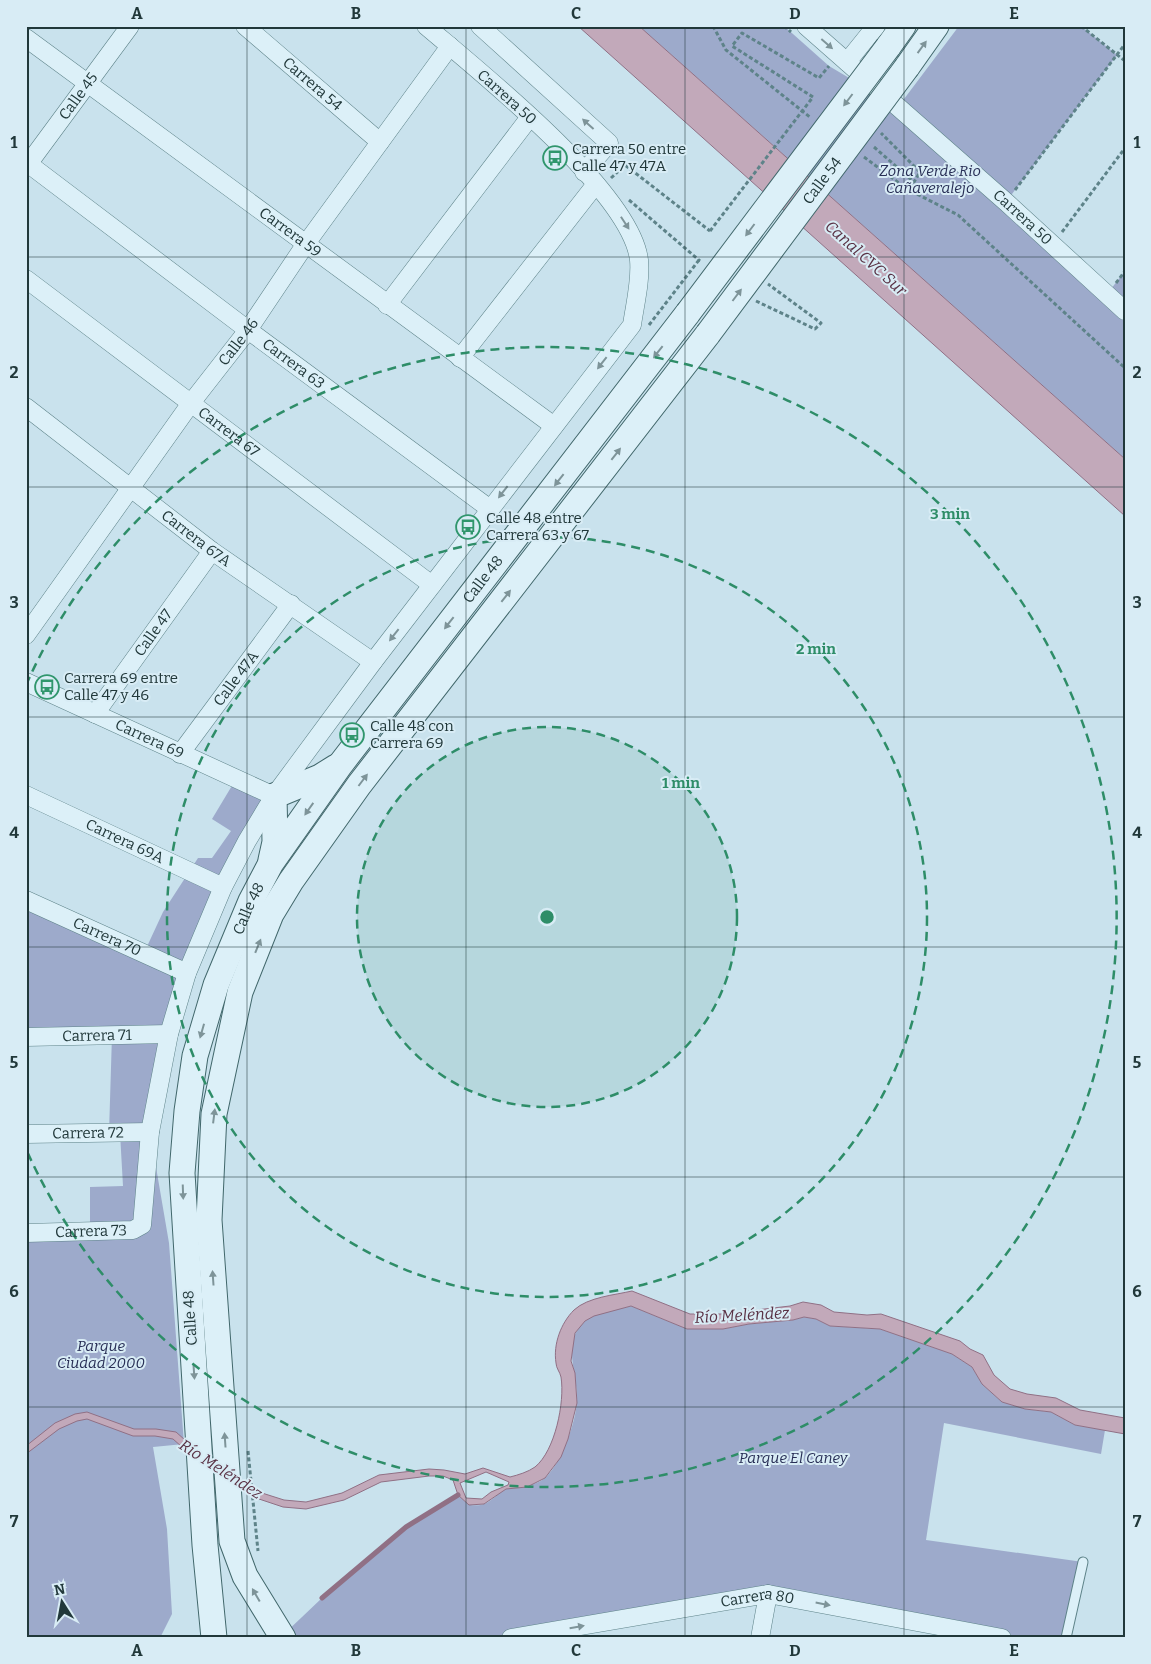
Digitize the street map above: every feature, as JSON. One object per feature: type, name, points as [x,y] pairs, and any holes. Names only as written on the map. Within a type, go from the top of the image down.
[{"type":"main road","name":"Calle 54","points":[[688,313],[882,37],[903,26]]},
{"type":"main road","name":"Calle 54","points":[[708,334],[936,26]]},
{"type":"main road","name":"Calle 48","points":[[213,1635],[205,1545],[182,1173],[187,1111],[195,1056],[216,985],[251,901],[271,863],[340,765],[688,313]]},
{"type":"main road","name":"Calle 48","points":[[283,1637],[246,1576],[232,1541],[209,1220],[214,1114],[240,992],[271,914],[359,786],[708,334]]},
{"type":"main road","points":[[271,863],[275,842],[274,796],[320,777],[340,765]]},
{"type":"street","name":"Calle 45","points":[[27,164],[130,26]]},
{"type":"street","name":"Carrera 54","points":[[245,26],[380,142]]},
{"type":"street","name":"Carrera 50","points":[[426,26],[530,117],[593,182],[628,226],[639,260],[632,324]]},
{"type":"street","points":[[460,358],[593,182],[609,142],[480,26]]},
{"type":"street","name":"Carrera 50","points":[[806,26],[1006,202],[1125,311]]},
{"type":"street","name":"Calle 54","points":[[843,58],[882,37]]},
{"type":"street","name":"Carrera 59","points":[[26,38],[305,245],[554,426]]},
{"type":"street","name":"Calle 46","points":[[26,635],[191,403],[248,330],[305,245],[450,46]]},
{"type":"street","points":[[387,305],[530,117]]},
{"type":"street","name":"Carrera 63","points":[[27,164],[490,510]]},
{"type":"street","name":"Carrera 67","points":[[26,279],[432,585]]},
{"type":"street","name":"Calle 48","points":[[144,1213],[150,1132],[169,1034],[187,973],[223,887],[274,796],[373,662],[632,324]]},
{"type":"street","name":"Carrera 67A","points":[[26,407],[129,489],[212,551],[373,662]]},
{"type":"street","name":"Calle 47","points":[[95,714],[212,551]]},
{"type":"street","name":"Calle 47A","points":[[180,754],[291,604]]},
{"type":"street","name":"Carrera 69","points":[[26,682],[274,796]]},
{"type":"street","name":"Carrera 69A","points":[[26,795],[223,887]]},
{"type":"street","name":"Carrera 70","points":[[26,900],[187,973]]},
{"type":"street","name":"Carrera 71","points":[[26,1037],[169,1034]]},
{"type":"street","name":"Carrera 72","points":[[26,1134],[150,1132]]},
{"type":"street","name":"Carrera 73","points":[[26,1233],[133,1230],[142,1225],[144,1213]]},
{"type":"street","points":[[760,1638],[768,1594]]},
{"type":"street","name":"Carrera 80","points":[[511,1638],[768,1594],[1002,1638]]},
{"type":"lane","points":[[1066,1638],[1083,1562]]},
{"type":"path","points":[[712,26],[726,50],[813,119]]},
{"type":"path","points":[[1081,26],[1125,61]]},
{"type":"path","points":[[593,182],[625,165],[710,231],[813,98],[732,46],[742,33],[819,78],[843,58]]},
{"type":"path","points":[[1006,202],[1125,44]]},
{"type":"path","points":[[874,147],[914,182],[920,172],[880,133],[898,107]]},
{"type":"path","points":[[1052,246],[1125,148]]},
{"type":"path","points":[[860,154],[907,189],[958,215],[1125,368]]},
{"type":"path","points":[[1118,280],[1125,282]]},
{"type":"green space","name":"Zona Verde Rio Cañaveralejo","points":[[639,26],[784,26],[829,66],[898,107],[959,26],[1081,26],[1117,55],[1006,202],[1107,294],[1125,271],[1125,459]]},
{"type":"green space","name":"Parque Ciudad 2000","points":[[236,779],[274,796],[187,973],[150,1132],[169,1243],[184,1444],[153,1447],[167,1529],[172,1614],[160,1638],[26,1638],[26,1233],[90,1231],[90,1187],[123,1186],[120,1133],[109,1133],[112,1035],[26,1037],[26,900],[144,953],[163,912],[198,858],[212,858],[231,831],[212,819]]},
{"type":"green space","name":"Parque El Caney","points":[[631,1306],[687,1329],[723,1329],[804,1317],[816,1319],[830,1326],[880,1329],[952,1354],[972,1367],[982,1384],[1002,1402],[1025,1409],[1051,1412],[1075,1425],[1105,1430],[1101,1454],[944,1423],[926,1540],[1083,1562],[1066,1638],[1002,1638],[768,1594],[511,1638],[282,1636],[322,1598],[406,1527],[458,1495],[469,1505],[481,1505],[506,1489],[531,1485],[545,1478],[551,1472],[562,1453],[574,1420],[577,1391],[572,1349],[573,1339],[577,1330],[594,1315]]},
{"type":"water","name":"Canal CVC Sur","points":[[578,26],[639,26],[1125,459],[1125,516]]},
{"type":"water","name":"Río Meléndez","points":[[632,1291],[690,1314],[722,1314],[790,1306],[803,1302],[821,1305],[834,1312],[867,1315],[881,1314],[960,1341],[970,1349],[983,1355],[994,1375],[1010,1389],[1027,1394],[1056,1398],[1080,1410],[1125,1418],[1125,1434],[1075,1425],[1051,1412],[1025,1409],[1002,1402],[982,1384],[972,1367],[952,1354],[880,1329],[830,1326],[816,1319],[804,1317],[723,1329],[687,1329],[631,1306],[594,1316],[585,1321],[575,1333],[571,1361],[575,1373],[577,1403],[568,1439],[561,1457],[545,1478],[527,1487],[506,1489],[484,1504],[469,1505],[458,1495],[453,1480],[443,1476],[429,1476],[381,1482],[344,1500],[306,1509],[283,1507],[259,1499],[208,1470],[173,1439],[155,1436],[133,1436],[87,1419],[59,1429],[26,1454],[26,1446],[55,1423],[75,1414],[87,1412],[134,1429],[156,1429],[176,1432],[212,1464],[262,1493],[284,1500],[306,1502],[342,1493],[379,1475],[429,1469],[465,1474],[483,1468],[510,1477],[535,1467],[542,1460],[553,1438],[560,1412],[562,1387],[555,1356],[559,1334],[565,1321],[574,1310],[587,1302]],"holes":[[[486,1472],[509,1482],[508,1485],[491,1492],[482,1499],[466,1498],[460,1483]]]},
{"type":"waterway","points":[[322,1598],[406,1527],[458,1495]]},
{"type":"place","name":"Carrera 50 entre Calle 47 y 47A","points":[[555,158]]},
{"type":"place","name":"Calle 48 entre Carrera 63 y 67","points":[[468,527]]},
{"type":"place","name":"Carrera 69 entre Calle 47 y 46","points":[[47,687]]},
{"type":"place","name":"Calle 48 con Carrera 69","points":[[352,735]]}]
